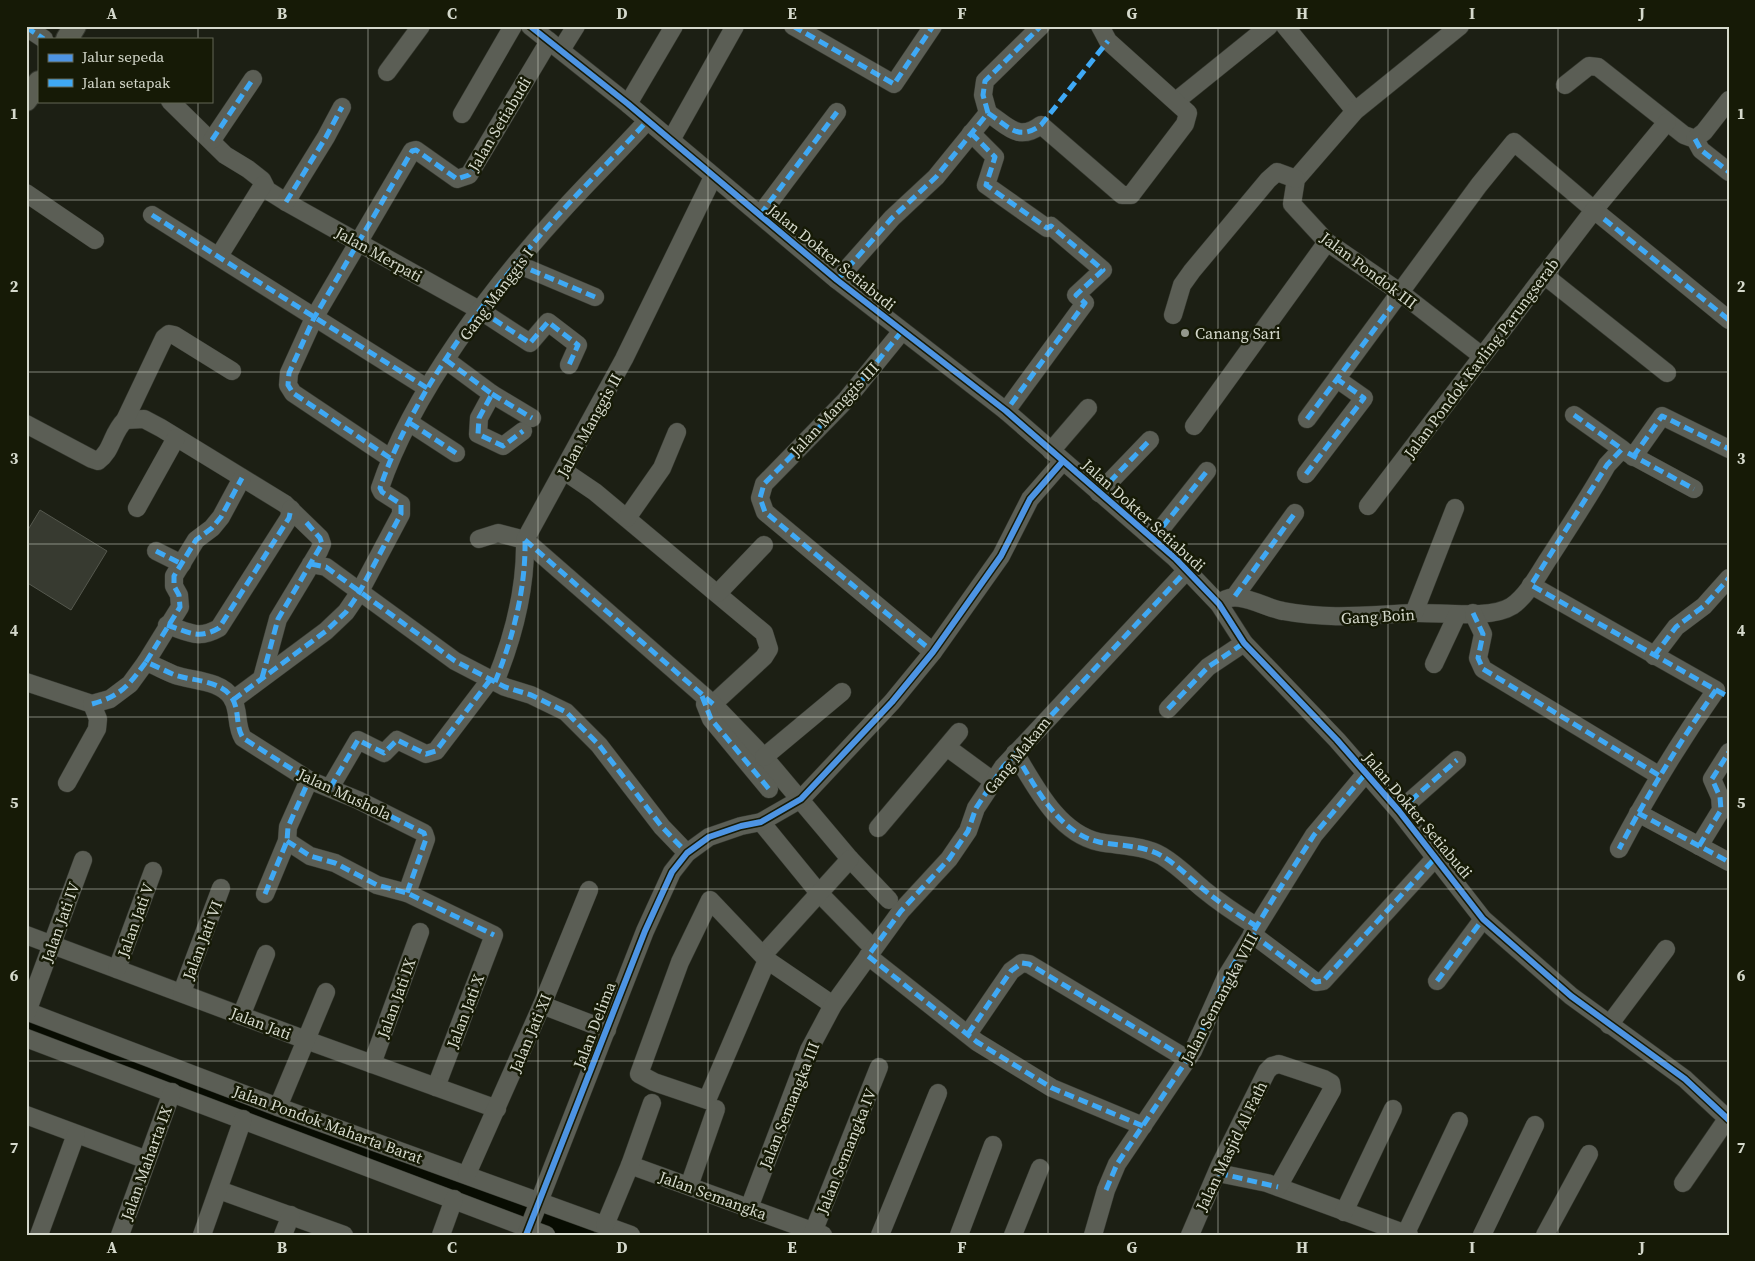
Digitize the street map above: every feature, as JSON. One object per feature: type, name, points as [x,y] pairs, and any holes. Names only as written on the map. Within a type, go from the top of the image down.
[{"type":"main road","points":[[26,100],[38,83]]},
{"type":"street","points":[[387,72],[421,26]]},
{"type":"street","points":[[462,114],[513,26]]},
{"type":"street","name":"Jalan Dokter Setiabudi","points":[[530,26],[628,104],[837,280],[1006,411],[1187,570],[1227,600],[1244,643],[1366,773],[1399,811],[1483,919],[1534,965],[1609,1025],[1685,1079],[1728,1120]]},
{"type":"street","points":[[555,46],[576,26]]},
{"type":"street","points":[[628,104],[674,26]]},
{"type":"street","points":[[671,140],[735,26]]},
{"type":"street","points":[[793,26],[894,84],[933,26]]},
{"type":"street","points":[[1041,26],[985,81],[983,95],[988,113],[1020,134],[1030,133],[1041,125],[1122,195],[1126,196],[1131,195],[1185,124],[1188,113],[1108,41],[1100,26]]},
{"type":"street","points":[[1176,101],[1269,26]]},
{"type":"street","points":[[1285,26],[1355,111]]},
{"type":"street","points":[[1172,315],[1182,285],[1192,270],[1268,180],[1277,172],[1296,179],[1355,111],[1460,26]]},
{"type":"street","points":[[26,27],[42,38]]},
{"type":"street","name":"Jalan Setiabudi","points":[[359,242],[412,151],[416,150],[457,179],[463,179],[469,175],[555,46]]},
{"type":"street","points":[[1565,85],[1589,66],[1598,67],[1666,122],[1684,135],[1695,139],[1701,150],[1729,172]]},
{"type":"street","points":[[212,140],[253,79]]},
{"type":"street","points":[[1695,139],[1704,132],[1729,100]]},
{"type":"street","name":"Jalan Merpati","points":[[171,102],[212,140],[225,155],[262,180],[263,186],[286,202],[481,311],[530,343],[548,322],[578,345],[569,365]]},
{"type":"street","points":[[286,202],[342,107]]},
{"type":"street","points":[[760,215],[837,112]]},
{"type":"street","points":[[837,280],[892,218],[936,177],[988,113]]},
{"type":"street","name":"Gang Manggis I","points":[[360,593],[402,509],[398,501],[380,490],[390,458],[427,388],[481,311],[517,264],[560,213],[647,121]]},
{"type":"street","name":"Jalan Pondok Kavling Parungserab","points":[[1368,506],[1544,276],[1599,214],[1666,122]]},
{"type":"street","points":[[971,133],[994,157],[986,185],[1047,228],[1051,226],[1103,270],[1076,295],[1085,303],[1006,411]]},
{"type":"street","points":[[1307,419],[1479,185],[1514,142],[1729,320]]},
{"type":"street","name":"Jalan Manggis II","points":[[525,540],[624,359],[713,177]]},
{"type":"street","name":"Jalan Pondok III","points":[[1296,179],[1292,204],[1326,242],[1401,293],[1482,356]]},
{"type":"street","points":[[219,256],[263,186]]},
{"type":"street","points":[[26,193],[95,240]]},
{"type":"street","points":[[152,216],[219,256],[427,388]]},
{"type":"street","points":[[359,242],[314,318],[289,373],[288,385],[292,393],[390,458]]},
{"type":"street","points":[[1194,426],[1326,242]]},
{"type":"street","points":[[517,264],[594,297]]},
{"type":"street","points":[[1544,276],[1667,374]]},
{"type":"street","name":"Jalan Manggis III","points":[[902,331],[835,412],[764,484],[760,498],[764,512],[933,652]]},
{"type":"street","points":[[26,424],[92,460],[98,461],[104,456],[116,429],[125,420],[164,338],[169,334],[174,335],[232,371]]},
{"type":"street","points":[[446,360],[492,394],[527,425],[502,446],[478,434],[479,418],[492,394]]},
{"type":"street","points":[[1306,474],[1364,398],[1337,378]]},
{"type":"street","name":"Jalan Delima","points":[[532,1219],[660,894],[672,872],[687,853],[708,837],[741,826],[761,822],[801,799],[892,702],[933,652],[1001,556],[1030,499],[1088,408]]},
{"type":"street","points":[[1574,415],[1627,453],[1694,489]]},
{"type":"street","name":"Gang Boin","points":[[1227,600],[1309,616],[1333,618],[1414,613],[1465,614],[1496,612],[1512,606],[1531,585],[1607,465],[1627,453],[1662,416],[1729,449]]},
{"type":"street","points":[[125,420],[144,419],[176,438],[290,509],[320,538],[322,544],[278,619],[262,678]]},
{"type":"street","points":[[410,423],[456,453]]},
{"type":"street","points":[[627,518],[662,468],[677,432]]},
{"type":"street","points":[[137,508],[176,438]]},
{"type":"street","points":[[1099,493],[1150,440]]},
{"type":"street","points":[[564,471],[595,492],[764,633],[769,649],[744,678],[707,699]]},
{"type":"street","points":[[1152,539],[1207,471]]},
{"type":"street","points":[[26,682],[92,704],[110,699],[130,684],[180,607],[174,586],[174,576],[196,540],[212,528],[221,518],[242,478]]},
{"type":"street","points":[[1414,613],[1455,508]]},
{"type":"street","points":[[167,625],[198,636],[208,634],[219,628],[289,518],[290,509]]},
{"type":"street","points":[[1227,600],[1294,513]]},
{"type":"street","points":[[479,539],[498,533],[525,540],[707,699],[764,757],[850,859],[890,900]]},
{"type":"street","points":[[330,788],[358,740],[384,753],[397,740],[426,754],[436,751],[492,681],[504,659],[526,567],[525,540]]},
{"type":"street","points":[[718,593],[764,545]]},
{"type":"street","points":[[156,551],[182,564]]},
{"type":"street","points":[[311,564],[326,567],[455,661],[492,681],[566,712],[599,745],[662,827],[687,853]]},
{"type":"street","name":"Gang Makam","points":[[833,1005],[901,911],[950,859],[968,831],[976,808],[1015,753],[1187,570]]},
{"type":"street","points":[[1654,656],[1676,627],[1704,606],[1729,578]]},
{"type":"street","points":[[1531,585],[1722,694],[1660,776],[1619,849]]},
{"type":"street","points":[[146,662],[176,675],[207,682],[229,694],[233,700],[336,622],[360,593]]},
{"type":"street","points":[[1434,664],[1465,614],[1483,634],[1478,658],[1479,665],[1483,669],[1660,776]]},
{"type":"street","points":[[1168,709],[1208,667],[1244,643]]},
{"type":"street","points":[[764,757],[842,692]]},
{"type":"street","points":[[707,699],[711,719],[768,789]]},
{"type":"street","name":"Jalan Mushola","points":[[233,700],[238,715],[237,729],[243,738],[309,780],[330,788],[424,833],[426,840],[407,893]]},
{"type":"street","points":[[66,783],[97,729],[98,719],[92,704]]},
{"type":"street","points":[[878,828],[948,748],[959,732]]},
{"type":"street","points":[[948,748],[993,782]]},
{"type":"street","points":[[1699,846],[1721,810],[1720,797],[1712,779],[1729,752]]},
{"type":"street","points":[[1015,753],[1032,782],[1066,826],[1081,837],[1143,849],[1160,855],[1231,910],[1316,982],[1323,981],[1436,857]]},
{"type":"street","points":[[1399,811],[1457,760]]},
{"type":"street","name":"Jalan Semangka VIII","points":[[1093,1235],[1106,1190],[1118,1164],[1188,1059],[1222,984],[1314,834],[1366,773]]},
{"type":"street","points":[[265,894],[287,841],[288,827],[309,780]]},
{"type":"street","points":[[1638,813],[1729,862]]},
{"type":"street","points":[[761,822],[871,952],[977,1042],[1052,1088],[1143,1126]]},
{"type":"street","points":[[287,841],[310,856],[335,863],[377,885],[407,893]]},
{"type":"street","points":[[833,1005],[765,957],[710,900],[680,962],[639,1074],[654,1082],[707,1100],[765,957],[819,892],[850,859]]},
{"type":"street","name":"Jalan Jati IV","points":[[27,1011],[83,860]]},
{"type":"street","name":"Jalan Jati V","points":[[117,969],[153,871]]},
{"type":"street","name":"Jalan Jati VI","points":[[182,992],[222,888]]},
{"type":"street","name":"Jalan Jati XI","points":[[467,1174],[542,1005],[589,890]]},
{"type":"street","name":"Jalan Jati X","points":[[407,893],[494,935],[436,1086]]},
{"type":"street","points":[[1437,981],[1483,919]]},
{"type":"street","name":"Jalan Jati IX","points":[[372,1064],[420,932]]},
{"type":"street","name":"Jalan Jati","points":[[26,935],[306,1040],[497,1108]]},
{"type":"street","points":[[1609,1025],[1666,949]]},
{"type":"street","points":[[241,1016],[266,954]]},
{"type":"street","points":[[968,1034],[1012,971],[1022,963],[1037,969],[1188,1059]]},
{"type":"street","points":[[278,1107],[326,992]]},
{"type":"street","points":[[542,1005],[607,1030]]},
{"type":"street","name":"Jalan Semangka III","points":[[749,1208],[809,1050],[833,1005]]},
{"type":"street","name":"Jalan Pondok Maharta Barat","points":[[27,1011],[278,1107],[467,1174],[532,1219],[546,1235]]},
{"type":"street","name":"Jalan Pondok Maharta Barat","points":[[26,1038],[454,1199],[532,1219],[606,1225],[631,1235]]},
{"type":"street","name":"Jalan Masjid Al Fath","points":[[1190,1235],[1267,1071],[1272,1066],[1279,1064],[1324,1079],[1331,1084],[1332,1090],[1278,1187]]},
{"type":"street","name":"Jalan Semangka IV","points":[[816,1233],[880,1067]]},
{"type":"street","name":"Jalan Maharta IX","points":[[120,1235],[172,1092]]},
{"type":"street","points":[[880,1235],[938,1093]]},
{"type":"street","points":[[606,1225],[652,1103]]},
{"type":"street","points":[[689,1186],[716,1109]]},
{"type":"street","points":[[1344,1212],[1394,1109]]},
{"type":"street","points":[[26,1115],[148,1160]]},
{"type":"street","points":[[202,1235],[243,1119]]},
{"type":"street","points":[[1683,1183],[1728,1120]]},
{"type":"street","points":[[1218,1173],[1278,1187],[1408,1234],[1459,1121]]},
{"type":"street","points":[[1482,1235],[1535,1125]]},
{"type":"street","points":[[39,1235],[76,1134]]},
{"type":"street","points":[[959,1235],[993,1145]]},
{"type":"street","points":[[1545,1235],[1589,1154]]},
{"type":"street","name":"Jalan Semangka","points":[[630,1165],[816,1233]]},
{"type":"street","points":[[1014,1235],[1040,1168]]},
{"type":"street","points":[[219,1190],[344,1235]]},
{"type":"street","points":[[441,1235],[454,1199]]},
{"type":"street","points":[[283,1235],[290,1215]]},
{"type":"building","points":[[40,510],[107,551],[71,610],[26,582],[26,533]]},
{"type":"waterway","points":[[26,1027],[579,1235]]},
{"type":"marked path","points":[[793,26],[894,84],[933,26]]},
{"type":"marked path","points":[[988,113],[983,95],[985,81],[1041,26]]},
{"type":"marked path","points":[[26,27],[42,38]]},
{"type":"marked path","points":[[988,113],[1013,130],[1019,132],[1033,130],[1041,125],[1108,41]]},
{"type":"marked path","points":[[212,140],[253,79]]},
{"type":"marked path","points":[[286,202],[342,107]]},
{"type":"marked path","points":[[760,215],[837,112]]},
{"type":"marked path","points":[[837,280],[892,218],[936,177],[988,113]]},
{"type":"marked path","points":[[233,700],[326,631],[346,612],[359,593],[401,514],[401,504],[382,492],[380,488],[394,452],[433,378],[482,307],[535,241],[647,121]]},
{"type":"marked path","points":[[971,133],[995,157],[986,185],[1047,228],[1051,226],[1103,270],[1076,295],[1085,303],[1006,411]]},
{"type":"marked path","points":[[1695,139],[1701,150],[1729,172]]},
{"type":"marked path","points":[[390,458],[293,393],[288,385],[289,373],[314,318],[412,151],[416,150],[457,179],[469,175],[483,152]]},
{"type":"marked path","points":[[152,215],[427,388]]},
{"type":"marked path","points":[[1604,219],[1729,320]]},
{"type":"marked path","points":[[517,264],[595,297]]},
{"type":"marked path","points":[[1307,419],[1392,306]]},
{"type":"marked path","points":[[481,311],[530,343],[548,322],[578,345],[569,365]]},
{"type":"marked path","points":[[902,331],[846,400],[764,484],[760,498],[765,512],[933,652]]},
{"type":"marked path","points":[[446,360],[492,394],[479,418],[478,434],[503,446],[523,431]]},
{"type":"marked path","points":[[1306,474],[1364,398],[1337,379]]},
{"type":"marked path","points":[[492,394],[532,418]]},
{"type":"marked path","points":[[1574,415],[1622,449],[1607,465],[1531,585],[1716,690],[1665,768],[1619,849]]},
{"type":"marked path","points":[[1633,457],[1662,416],[1729,449]]},
{"type":"marked path","points":[[410,423],[456,453]]},
{"type":"marked path","points":[[1099,493],[1150,440]]},
{"type":"marked path","points":[[1628,453],[1694,489]]},
{"type":"marked path","points":[[1153,539],[1207,471]]},
{"type":"marked path","points":[[146,662],[180,607],[179,595],[174,586],[174,576],[196,540],[212,528],[221,517],[242,478]]},
{"type":"marked path","points":[[167,625],[193,634],[205,634],[219,628],[289,518],[291,509]]},
{"type":"marked path","points":[[1235,596],[1295,513]]},
{"type":"marked path","points":[[262,678],[278,619],[322,544],[320,538],[306,522]]},
{"type":"marked path","points":[[525,540],[713,704]]},
{"type":"marked path","points":[[495,682],[513,630],[521,594],[525,540]]},
{"type":"marked path","points":[[156,551],[182,564]]},
{"type":"marked path","points":[[311,564],[326,567],[455,661],[505,687],[531,695],[566,712],[599,745],[662,827],[687,853]]},
{"type":"marked path","points":[[1143,1126],[1052,1088],[977,1042],[868,956],[901,911],[949,859],[968,831],[976,808],[1003,767],[1187,570]]},
{"type":"marked path","points":[[1654,656],[1676,627],[1704,606],[1729,578]]},
{"type":"marked path","points":[[1473,613],[1483,634],[1478,658],[1483,669],[1660,776]]},
{"type":"marked path","points":[[1168,709],[1208,667],[1244,643]]},
{"type":"marked path","points":[[92,704],[102,701],[124,689],[146,662],[175,675],[214,684],[221,688],[232,698],[243,738],[309,780],[358,800],[424,833],[426,839],[407,893]]},
{"type":"marked path","points":[[330,788],[358,740],[384,753],[397,740],[426,754],[436,751],[490,680]]},
{"type":"marked path","points":[[1716,690],[1729,697]]},
{"type":"marked path","points":[[702,696],[711,719],[769,789]]},
{"type":"marked path","points":[[1699,846],[1721,810],[1720,797],[1712,779],[1729,752]]},
{"type":"marked path","points":[[1015,753],[1049,806],[1071,829],[1084,837],[1099,842],[1155,852],[1178,867],[1216,899],[1256,926]]},
{"type":"marked path","points":[[1399,811],[1457,760]]},
{"type":"marked path","points":[[1106,1190],[1117,1164],[1193,1051],[1226,977],[1273,899],[1314,835],[1366,773]]},
{"type":"marked path","points":[[265,894],[287,841],[288,827],[309,780]]},
{"type":"marked path","points":[[1638,813],[1729,862]]},
{"type":"marked path","points":[[287,841],[310,856],[335,863],[377,885],[407,893],[494,935]]},
{"type":"marked path","points":[[1252,934],[1316,982],[1323,981],[1436,857]]},
{"type":"marked path","points":[[1437,981],[1483,919]]},
{"type":"marked path","points":[[968,1034],[1011,971],[1022,963],[1029,964],[1187,1059]]},
{"type":"marked path","points":[[1218,1173],[1278,1187]]},
{"type":"cycle path","points":[[530,26],[628,104],[837,280],[1006,411],[1175,558],[1219,604],[1244,643],[1337,740],[1399,811],[1483,919],[1571,996],[1685,1079],[1729,1120]]},
{"type":"cycle path","points":[[526,1235],[645,931],[672,872],[687,853],[709,837],[741,826],[761,822],[801,799],[892,702],[933,652],[1001,556],[1030,499],[1063,461]]},
{"type":"place","name":"Canang Sari","points":[[1185,333]]}]
